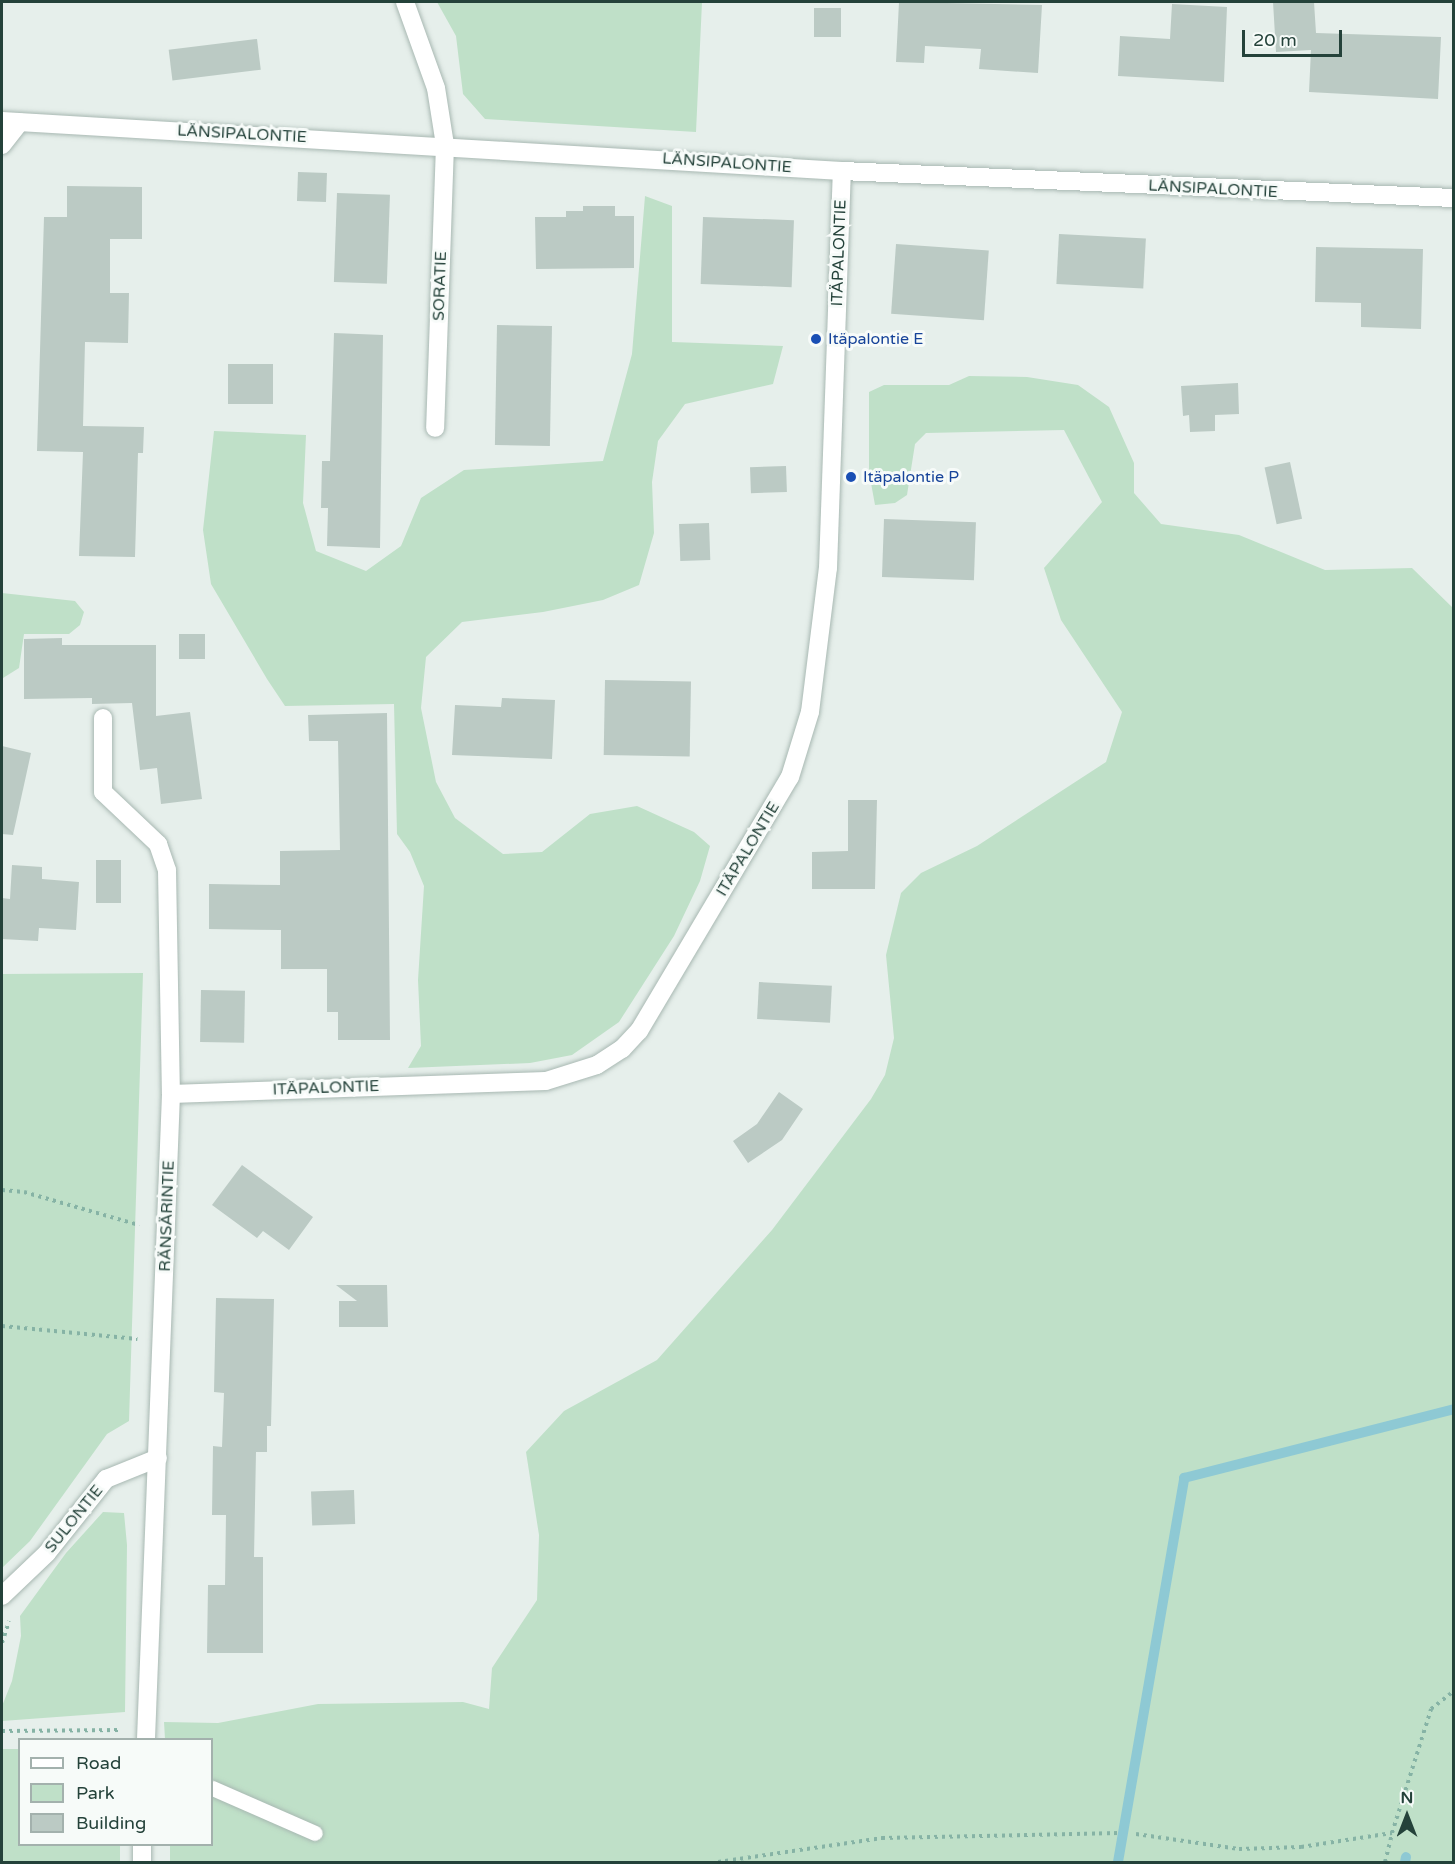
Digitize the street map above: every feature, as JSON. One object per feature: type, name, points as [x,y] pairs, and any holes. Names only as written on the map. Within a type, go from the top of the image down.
[{"type":"street","name":"SORATIE","points":[[405,2],[436,88],[445,144],[435,428]]},
{"type":"street","name":"LÄNSIPALONTIE","points":[[2,121],[445,144],[842,171],[1454,198]]},
{"type":"street","points":[[2,146],[20,122]]},
{"type":"street","name":"ITÄPALONTIE","points":[[171,1094],[546,1081],[597,1065],[622,1049],[639,1031],[790,777],[810,712],[828,568],[842,171]]},
{"type":"street","name":"RÄNSÄRINTIE","points":[[104,718],[104,792],[158,844],[167,870],[171,1094],[146,1738]]},
{"type":"street","name":"SULONTIE","points":[[2,1596],[47,1553],[106,1479],[158,1458]]},
{"type":"street","points":[[142,1846],[142,1863]]},
{"type":"lane","points":[[213,1788],[315,1833]]},
{"type":"path","points":[[2,1190],[24,1192],[166,1232]]},
{"type":"path","points":[[2,1326],[162,1341]]},
{"type":"path","points":[[1385,1863],[1392,1833],[1431,1709],[1454,1691]]},
{"type":"path","points":[[2,1731],[128,1731]]},
{"type":"path","points":[[718,1863],[882,1838],[1119,1833]]},
{"type":"path","points":[[1136,1834],[1239,1849],[1301,1847],[1392,1833]]},
{"type":"green space","points":[[437,2],[702,2],[696,132],[485,119],[463,94],[456,36]]},
{"type":"green space","points":[[645,196],[672,206],[672,342],[783,346],[773,384],[685,404],[658,441],[652,482],[654,533],[639,585],[603,600],[543,612],[462,622],[426,657],[421,708],[436,782],[455,818],[503,854],[542,852],[590,814],[637,806],[694,832],[710,846],[700,881],[674,936],[619,1022],[572,1055],[530,1063],[408,1068],[421,1046],[418,980],[424,886],[410,852],[397,834],[394,704],[285,706],[267,679],[211,584],[203,530],[214,431],[306,435],[303,503],[316,551],[366,571],[401,546],[421,498],[464,470],[603,461],[632,354]]},
{"type":"green space","points":[[969,376],[1027,377],[1078,385],[1109,407],[1134,463],[1134,493],[1161,524],[1239,535],[1325,570],[1412,568],[1453,608],[1453,1862],[170,1862],[170,1846],[213,1846],[213,1738],[165,1738],[164,1722],[218,1723],[318,1704],[463,1702],[489,1709],[492,1668],[537,1600],[539,1535],[526,1452],[564,1411],[657,1360],[772,1230],[871,1099],[885,1075],[894,1038],[886,955],[901,893],[921,873],[977,846],[1106,762],[1122,712],[1061,620],[1044,568],[1102,502],[1064,430],[926,433],[915,444],[907,495],[895,503],[875,505],[869,472],[869,392],[884,385],[949,385]]},
{"type":"green space","points":[[2,593],[75,601],[84,612],[80,625],[69,634],[24,634],[19,668],[3,678]]},
{"type":"green space","points":[[143,973],[129,1421],[107,1434],[30,1541],[2,1568],[2,974]]},
{"type":"green space","points":[[103,1512],[124,1513],[127,1545],[125,1712],[2,1721],[2,1706],[12,1681],[21,1636],[20,1616],[66,1553]]},
{"type":"green space","points":[[2,1749],[18,1749],[18,1846],[120,1846],[120,1862],[2,1861]]},
{"type":"building","points":[[899,2],[1042,5],[1038,73],[979,69],[981,49],[925,46],[924,63],[896,62]]},
{"type":"building","points":[[1273,2],[1314,2],[1316,33],[1441,37],[1438,99],[1309,92],[1311,50],[1276,52]]},
{"type":"building","points":[[1172,4],[1227,7],[1224,82],[1118,76],[1120,36],[1170,39]]},
{"type":"building","points":[[814,8],[841,8],[841,37],[814,37]]},
{"type":"building","points":[[257,39],[261,70],[172,81],[169,50]]},
{"type":"building","points":[[298,172],[327,173],[326,202],[297,201]]},
{"type":"building","points":[[67,186],[142,187],[142,239],[110,239],[110,293],[129,293],[128,343],[85,342],[83,426],[144,427],[143,453],[138,453],[135,557],[79,556],[83,452],[37,451],[44,217],[67,217]]},
{"type":"building","points":[[337,193],[390,195],[387,284],[334,282]]},
{"type":"building","points":[[583,206],[615,206],[615,216],[634,216],[634,268],[536,269],[535,217],[566,217],[566,211],[583,211]]},
{"type":"building","points":[[703,217],[794,220],[792,287],[701,284]]},
{"type":"building","points":[[1059,234],[1146,239],[1143,288],[1056,284]]},
{"type":"building","points":[[896,244],[989,250],[984,320],[891,314]]},
{"type":"building","points":[[1316,247],[1423,249],[1421,329],[1361,327],[1361,303],[1315,302]]},
{"type":"building","points":[[497,325],[552,326],[550,446],[495,445]]},
{"type":"building","points":[[334,333],[383,335],[380,548],[327,546],[328,508],[321,508],[322,461],[330,461]]},
{"type":"building","points":[[228,364],[273,364],[273,404],[228,404]]},
{"type":"building","points":[[1238,383],[1239,414],[1215,415],[1215,431],[1190,432],[1189,415],[1183,416],[1181,386]]},
{"type":"building","points":[[1290,462],[1302,519],[1277,524],[1265,467]]},
{"type":"building","points":[[786,466],[787,492],[751,493],[750,467]]},
{"type":"building","points":[[884,519],[976,522],[974,580],[882,577]]},
{"type":"building","points":[[709,523],[710,560],[680,561],[679,524]]},
{"type":"building","points":[[179,634],[205,634],[205,659],[179,659]]},
{"type":"building","points":[[62,638],[62,645],[156,645],[156,716],[190,712],[202,799],[161,804],[157,768],[140,770],[132,703],[92,704],[92,698],[24,699],[24,639]]},
{"type":"building","points":[[605,680],[691,682],[690,756],[604,755]]},
{"type":"building","points":[[502,698],[555,700],[552,759],[452,755],[455,705],[501,707]]},
{"type":"building","points":[[387,713],[390,1040],[338,1040],[338,1012],[327,1012],[327,969],[281,969],[281,930],[209,929],[209,884],[280,885],[280,851],[340,850],[338,741],[309,741],[308,715]]},
{"type":"building","points":[[2,746],[31,753],[13,835],[2,834]]},
{"type":"building","points":[[848,800],[877,800],[875,889],[812,889],[812,852],[848,851]]},
{"type":"building","points":[[96,860],[121,860],[121,903],[96,903]]},
{"type":"building","points":[[12,865],[42,867],[42,879],[79,882],[76,930],[39,928],[38,941],[2,939],[2,898],[10,899]]},
{"type":"building","points":[[759,982],[832,986],[830,1023],[757,1019]]},
{"type":"building","points":[[201,990],[245,991],[244,1043],[200,1042]]},
{"type":"building","points":[[779,1092],[803,1109],[782,1140],[748,1163],[733,1141],[757,1124]]},
{"type":"building","points":[[242,1165],[313,1217],[289,1250],[263,1231],[257,1238],[212,1205]]},
{"type":"building","points":[[336,1285],[387,1285],[388,1327],[339,1327],[339,1301],[357,1301]]},
{"type":"building","points":[[216,1298],[274,1299],[271,1426],[267,1426],[267,1452],[256,1452],[254,1557],[263,1557],[263,1653],[207,1653],[208,1585],[225,1585],[226,1515],[212,1515],[213,1446],[222,1447],[224,1393],[214,1392]]},
{"type":"building","points":[[354,1490],[355,1524],[312,1525],[311,1492]]},
{"type":"waterway","points":[[1118,1862],[1184,1478],[1454,1409]]},
{"type":"waterway","points":[[1405,1862],[1406,1857]]},
{"type":"place","name":"Itäpalontie E","points":[[816,339]]},
{"type":"place","name":"Itäpalontie P","points":[[851,477]]}]
